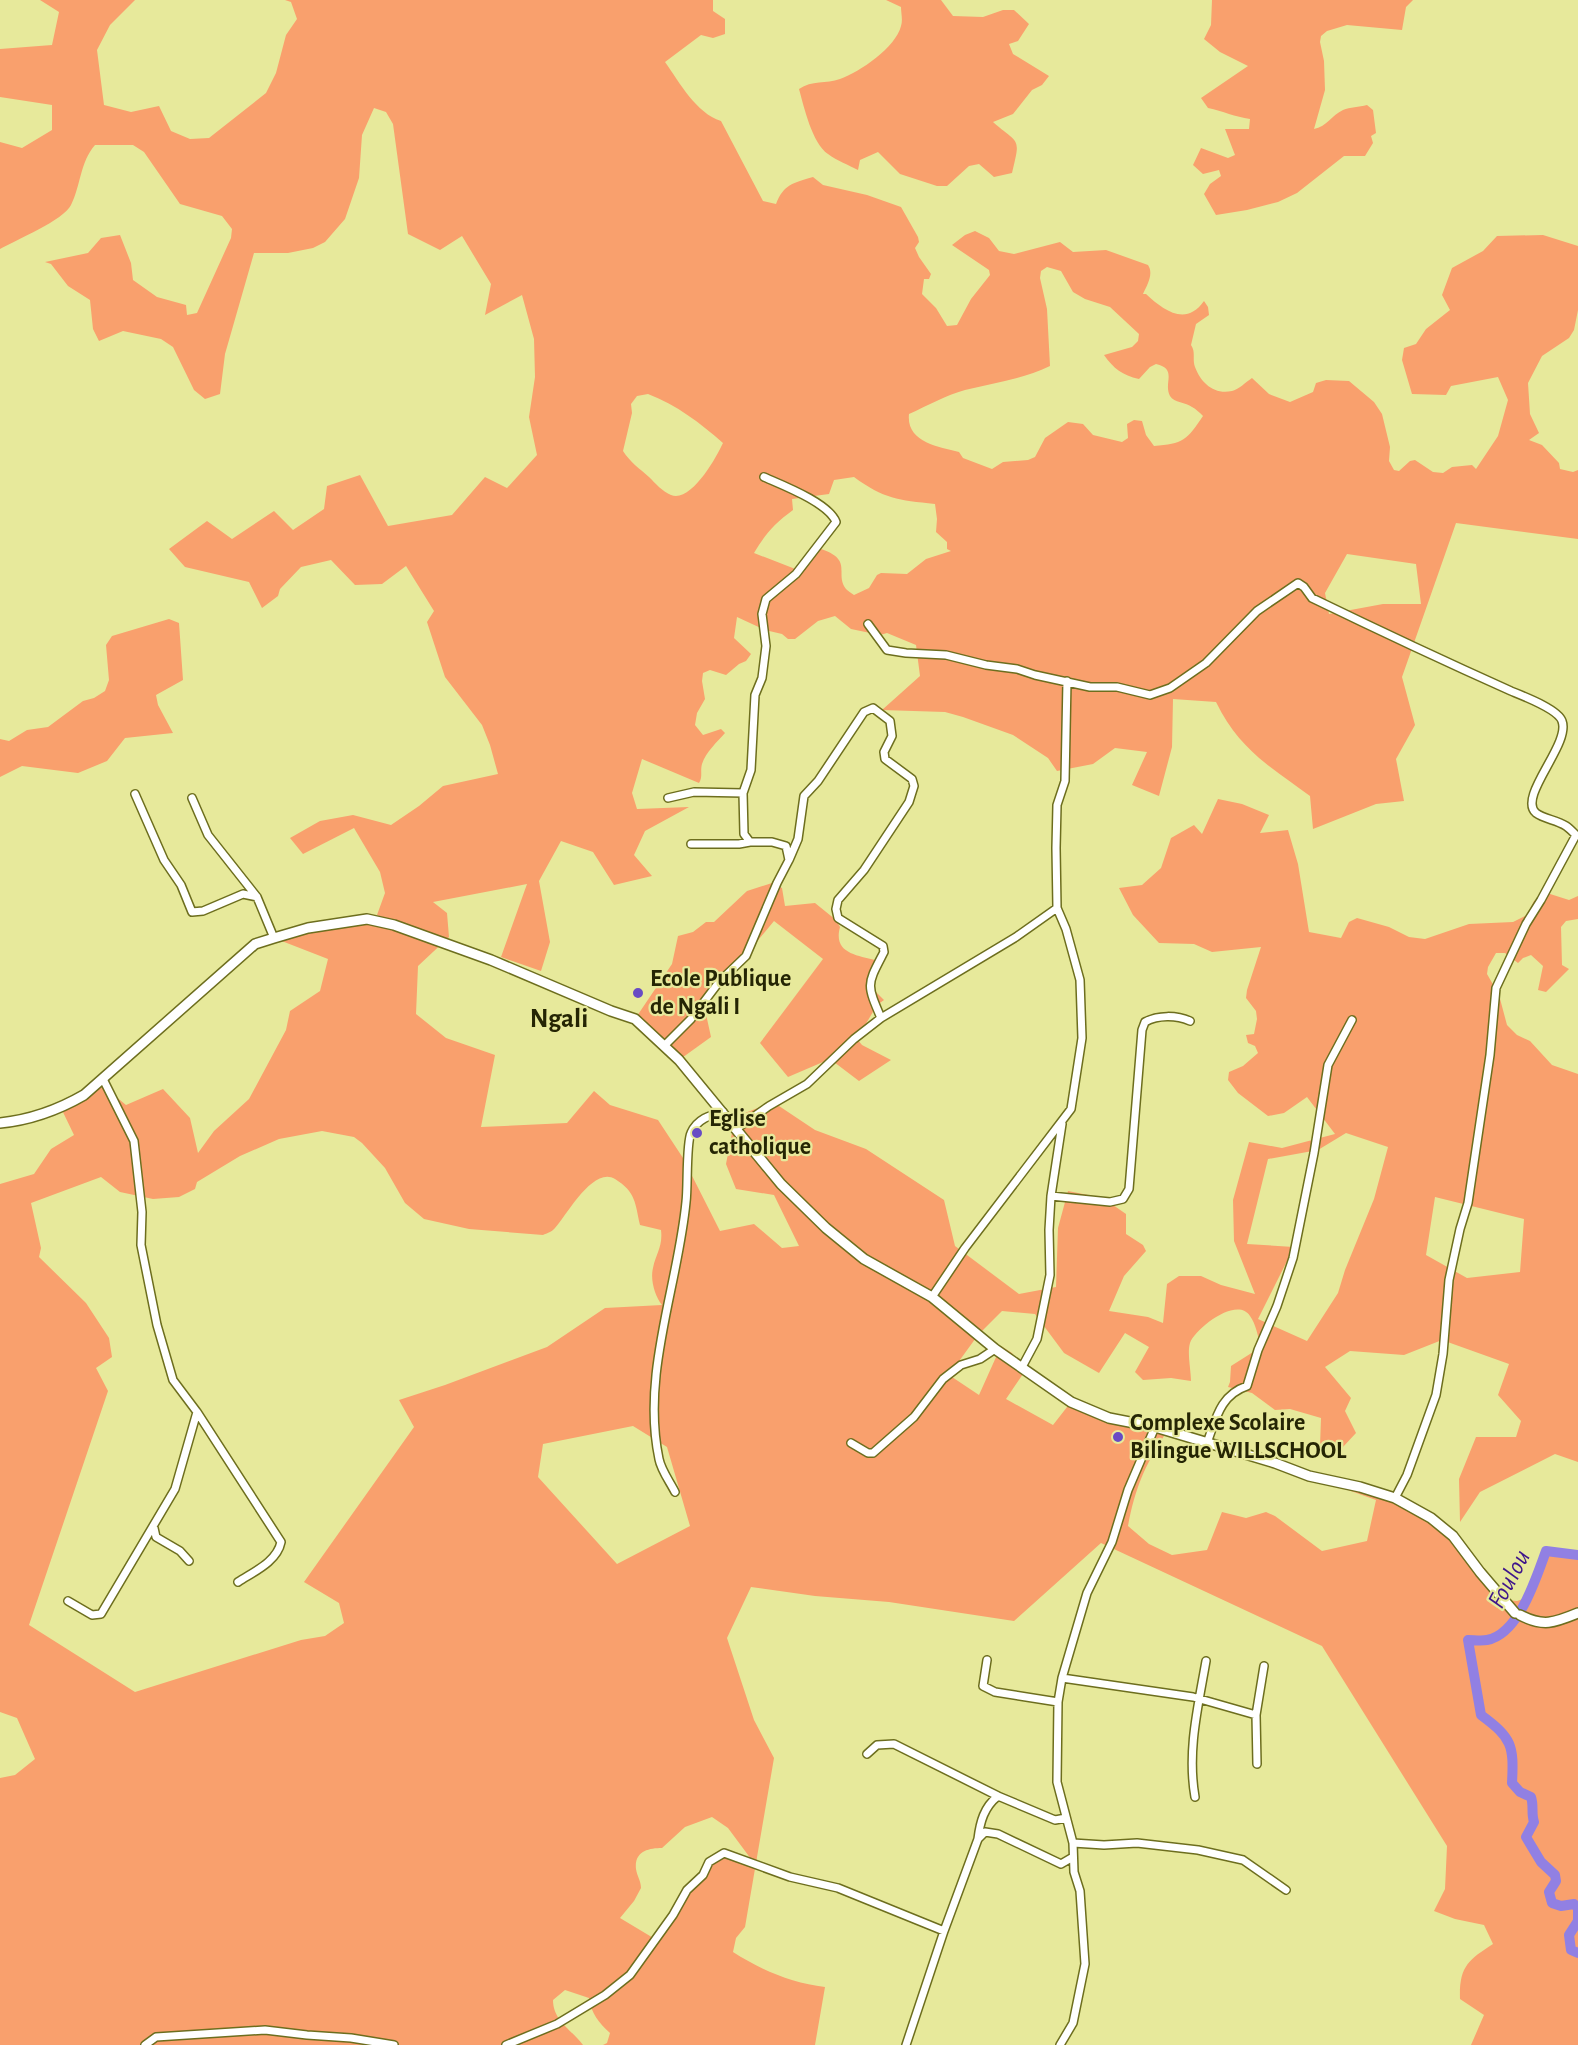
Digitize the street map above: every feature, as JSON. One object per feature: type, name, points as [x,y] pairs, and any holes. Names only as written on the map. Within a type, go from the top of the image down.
[{"type":"street","points":[[750,842],[744,834],[743,793],[751,770],[755,695],[762,678],[766,646],[762,614],[766,599],[796,574],[836,522],[833,514],[795,490],[764,477]]},
{"type":"street","points":[[868,624],[887,650],[946,655],[1090,687],[1117,687],[1150,695],[1170,688],[1206,663],[1257,611],[1298,583],[1312,598],[1523,696],[1556,713],[1562,719],[1563,728],[1551,760],[1532,796],[1532,805],[1536,813],[1566,826],[1576,835],[1526,924],[1496,988],[1490,1054],[1468,1203],[1449,1280],[1443,1354],[1436,1395],[1407,1475],[1395,1498]]},
{"type":"street","points":[[932,1297],[965,1248],[1071,1109],[1082,1038],[1080,980],[1066,929],[1057,908],[1057,805],[1065,781],[1067,681]]},
{"type":"street","points":[[664,1046],[691,1019],[719,982],[746,956],[798,839],[804,796],[818,781],[864,712],[873,708],[890,721],[892,736],[884,752],[885,759],[912,779],[915,786],[909,802],[864,870],[838,900],[836,909],[838,918],[883,946],[885,952],[869,980],[871,994],[881,1018]]},
{"type":"street","points":[[668,798],[694,792],[743,793]]},
{"type":"street","points":[[135,794],[164,860],[181,885],[192,912],[203,911],[243,894],[257,897]]},
{"type":"street","points":[[192,798],[208,835],[257,897],[274,938]]},
{"type":"street","points":[[692,844],[772,842],[786,846],[789,860]]},
{"type":"street","points":[[736,1129],[807,1084],[854,1039],[881,1018],[1006,943],[1057,908]]},
{"type":"street","points":[[0,1124],[61,1108],[84,1095],[255,944],[308,928],[367,919],[394,925],[491,960],[635,1019],[679,1060],[782,1185],[826,1227],[864,1259],[932,1297],[995,1348],[1071,1402],[1109,1418],[1155,1427],[1275,1463],[1309,1476],[1360,1487],[1395,1498],[1431,1518],[1454,1536],[1480,1572],[1517,1614],[1542,1624],[1578,1613]]},
{"type":"street","points":[[1051,1196],[1110,1202],[1123,1199],[1129,1189],[1144,1022],[1153,1017],[1180,1017],[1190,1021]]},
{"type":"street","points":[[1207,1443],[1221,1406],[1234,1390],[1247,1386],[1258,1350],[1277,1306],[1293,1258],[1314,1153],[1328,1065],[1352,1020]]},
{"type":"street","points":[[103,1080],[134,1141],[142,1212],[141,1245],[157,1325],[173,1380],[197,1412],[281,1542],[279,1551],[263,1566],[238,1582]]},
{"type":"street","points":[[675,1492],[659,1462],[653,1410],[661,1344],[686,1202],[690,1134],[705,1116],[723,1112]]},
{"type":"street","points":[[1022,1367],[1037,1339],[1050,1275],[1051,1196],[1063,1120]]},
{"type":"street","points":[[851,1443],[868,1453],[873,1453],[914,1417],[943,1379],[961,1365],[980,1359],[995,1348]]},
{"type":"street","points":[[68,1601],[92,1615],[101,1614],[154,1528],[174,1490],[197,1412]]},
{"type":"street","points":[[1060,2045],[1073,2023],[1085,1964],[1080,1891],[1074,1872],[1073,1843],[1058,1782],[1058,1702],[1062,1678],[1087,1593],[1112,1542],[1128,1490],[1155,1427]]},
{"type":"street","points":[[154,1528],[156,1537],[180,1551],[189,1561]]},
{"type":"street","points":[[987,1660],[983,1686],[995,1692],[1058,1702]]},
{"type":"street","points":[[1195,1797],[1191,1772],[1193,1729],[1206,1661]]},
{"type":"street","points":[[1257,1764],[1256,1714],[1264,1666]]},
{"type":"street","points":[[1062,1678],[1199,1698],[1256,1714]]},
{"type":"street","points":[[867,1754],[877,1745],[894,1744],[998,1796],[1055,1820],[1066,1818]]},
{"type":"street","points":[[906,2045],[978,1839],[980,1824],[988,1803],[998,1796]]},
{"type":"street","points":[[978,1839],[985,1832],[998,1834],[1061,1864],[1073,1857]]},
{"type":"street","points":[[1073,1843],[1104,1845],[1137,1843],[1198,1850],[1244,1860],[1286,1890]]},
{"type":"street","points":[[506,2045],[557,2024],[605,1995],[630,1975],[673,1915],[687,1890],[703,1875],[709,1862],[724,1853],[790,1877],[838,1888],[944,1931]]},
{"type":"street","points":[[145,2045],[156,2037],[265,2030],[351,2038],[394,2045]]},
{"type":"shaded area","points":[[40,0],[135,0],[110,25],[97,50],[104,105],[131,112],[159,106],[171,131],[190,139],[209,138],[266,93],[276,73],[286,35],[297,19],[291,2],[285,0],[713,0],[713,11],[725,19],[725,34],[713,38],[701,35],[665,62],[696,104],[721,121],[763,201],[776,204],[782,192],[790,185],[813,177],[823,185],[867,195],[901,207],[918,237],[919,242],[915,248],[919,257],[931,274],[929,279],[924,279],[922,294],[936,308],[947,326],[957,325],[971,299],[990,275],[989,270],[952,245],[975,231],[989,238],[999,251],[1014,254],[1060,242],[1073,252],[1106,250],[1148,265],[1150,276],[1143,294],[1160,306],[1182,314],[1197,309],[1204,301],[1208,307],[1209,315],[1196,324],[1191,345],[1195,367],[1205,383],[1225,392],[1239,388],[1252,378],[1269,394],[1290,402],[1313,392],[1316,383],[1326,380],[1349,381],[1374,402],[1382,414],[1390,447],[1389,461],[1394,470],[1399,471],[1410,461],[1415,460],[1433,472],[1443,473],[1452,467],[1472,465],[1476,469],[1498,436],[1508,400],[1498,377],[1451,386],[1446,395],[1412,394],[1402,360],[1404,348],[1416,344],[1426,329],[1450,310],[1442,295],[1452,268],[1483,251],[1497,236],[1543,235],[1578,246],[1578,310],[1574,330],[1569,338],[1542,356],[1528,383],[1530,414],[1539,433],[1529,440],[1542,445],[1559,463],[1560,469],[1573,472],[1578,470],[1578,539],[1456,523],[1402,677],[1415,725],[1396,759],[1404,801],[1376,804],[1313,829],[1310,796],[1268,765],[1245,744],[1216,702],[1173,699],[1172,747],[1159,796],[1132,785],[1147,752],[1115,748],[1093,764],[1057,771],[1048,758],[1013,735],[963,717],[945,712],[882,710],[920,676],[916,645],[887,633],[880,635],[851,629],[835,616],[818,621],[795,639],[788,639],[782,634],[765,630],[737,617],[734,638],[751,654],[746,661],[726,675],[710,670],[703,673],[705,699],[697,713],[695,725],[703,735],[721,729],[725,733],[704,760],[699,783],[642,759],[632,793],[637,809],[689,807],[645,831],[634,855],[652,876],[614,885],[593,852],[561,841],[539,881],[550,942],[541,971],[501,957],[527,884],[433,902],[447,913],[449,937],[418,966],[416,1014],[446,1038],[495,1055],[481,1127],[567,1123],[594,1091],[610,1105],[658,1120],[683,1158],[720,1231],[754,1224],[782,1248],[799,1246],[774,1195],[736,1189],[726,1164],[735,1117],[773,1102],[815,1130],[866,1149],[944,1200],[955,1246],[1019,1294],[1056,1287],[1058,1228],[1068,1191],[1103,1198],[1126,1214],[1126,1234],[1143,1245],[1146,1251],[1124,1276],[1109,1311],[1148,1317],[1163,1323],[1167,1284],[1179,1276],[1201,1276],[1221,1285],[1255,1294],[1234,1241],[1233,1200],[1249,1142],[1282,1148],[1335,1134],[1307,1097],[1284,1113],[1268,1116],[1238,1093],[1228,1080],[1229,1072],[1243,1066],[1258,1053],[1255,1046],[1248,1043],[1246,1035],[1254,1034],[1257,1019],[1256,1011],[1246,998],[1261,947],[1212,952],[1194,944],[1159,943],[1133,915],[1119,888],[1142,885],[1161,868],[1171,838],[1194,825],[1202,834],[1218,799],[1242,804],[1269,815],[1260,833],[1288,830],[1298,864],[1309,932],[1341,938],[1349,922],[1357,918],[1389,927],[1409,937],[1425,939],[1469,924],[1513,922],[1527,915],[1534,901],[1547,893],[1569,900],[1578,896],[1578,919],[1566,921],[1561,927],[1562,965],[1569,969],[1546,992],[1538,990],[1543,966],[1531,955],[1518,963],[1505,953],[1496,953],[1488,967],[1487,974],[1499,995],[1507,1025],[1517,1035],[1530,1041],[1552,1065],[1578,1074],[1578,1462],[1555,1454],[1480,1492],[1460,1522],[1459,1479],[1476,1437],[1516,1437],[1521,1421],[1498,1395],[1509,1364],[1442,1340],[1404,1355],[1350,1351],[1325,1367],[1351,1398],[1345,1411],[1356,1433],[1342,1448],[1320,1446],[1321,1418],[1290,1409],[1275,1410],[1252,1393],[1228,1387],[1231,1366],[1261,1347],[1250,1316],[1244,1311],[1236,1310],[1217,1316],[1194,1337],[1190,1343],[1189,1352],[1191,1381],[1171,1378],[1143,1380],[1135,1372],[1149,1347],[1125,1333],[1099,1373],[1064,1353],[1035,1314],[1002,1311],[978,1335],[949,1375],[979,1395],[1001,1346],[1012,1353],[1022,1367],[1029,1365],[1006,1399],[1053,1425],[1071,1402],[1159,1429],[1164,1436],[1141,1479],[1128,1526],[1149,1544],[1172,1555],[1207,1550],[1222,1512],[1246,1518],[1266,1512],[1275,1516],[1322,1551],[1367,1541],[1376,1500],[1309,1476],[1360,1487],[1431,1518],[1505,1600],[1517,1601],[1529,1597],[1546,1551],[1578,1550],[1578,2045],[1471,2045],[1484,2015],[1460,1999],[1461,1979],[1471,1960],[1493,1944],[1484,1925],[1455,1919],[1434,1911],[1445,1889],[1447,1846],[1322,1646],[1101,1543],[1014,1621],[889,1602],[815,1596],[751,1587],[727,1638],[754,1720],[774,1758],[745,1927],[736,1938],[733,1952],[777,1975],[825,1987],[815,2045],[603,2045],[607,2043],[610,2033],[596,2017],[589,1998],[565,1990],[553,2000],[556,2014],[583,2045],[0,2045],[0,1778],[15,1775],[35,1759],[17,1718],[0,1712],[0,1184],[34,1174],[51,1149],[74,1135],[61,1108],[103,1079],[114,1095],[126,1105],[163,1089],[190,1118],[198,1153],[214,1131],[249,1099],[286,1030],[290,1011],[320,991],[328,959],[274,938],[367,919],[390,922],[377,915],[385,893],[380,872],[354,828],[303,854],[290,838],[320,821],[353,815],[391,825],[443,786],[498,774],[482,725],[445,677],[427,622],[434,611],[406,566],[382,584],[355,585],[331,560],[301,567],[280,589],[278,596],[262,608],[249,582],[185,567],[169,549],[207,521],[232,539],[274,511],[293,530],[324,509],[327,486],[360,475],[388,526],[452,515],[485,477],[507,488],[537,455],[529,417],[535,377],[534,339],[522,295],[485,315],[491,284],[462,236],[440,250],[408,234],[393,124],[386,112],[374,108],[362,135],[359,178],[345,219],[325,242],[313,248],[288,253],[254,253],[225,354],[220,394],[205,399],[194,390],[173,347],[161,339],[123,331],[99,341],[93,329],[90,300],[68,286],[51,264],[45,262],[88,253],[101,238],[120,235],[131,263],[133,280],[157,297],[186,305],[187,315],[197,313],[231,238],[232,229],[222,216],[180,204],[144,152],[133,145],[95,145],[83,166],[74,197],[67,211],[50,223],[0,249],[0,142],[22,148],[52,130],[52,105],[0,97],[0,49],[52,45],[59,12]],"holes":[[[1047,267],[1061,271],[1073,292],[1085,299],[1110,307],[1139,334],[1138,341],[1132,347],[1104,355],[1119,371],[1139,379],[1150,367],[1156,364],[1163,366],[1168,373],[1170,396],[1174,400],[1189,405],[1203,416],[1188,436],[1172,444],[1154,446],[1146,435],[1142,421],[1134,420],[1127,424],[1128,438],[1122,442],[1093,435],[1083,424],[1068,422],[1045,438],[1035,457],[1028,460],[1003,462],[992,469],[963,458],[959,452],[933,445],[918,437],[909,423],[909,414],[958,392],[1019,377],[1050,366],[1047,309],[1040,278],[1041,271]],[[648,394],[659,398],[688,415],[723,443],[702,478],[687,492],[679,496],[665,492],[623,451],[632,413],[631,404],[637,396]],[[854,477],[883,494],[935,504],[936,532],[947,542],[947,549],[951,551],[926,559],[907,574],[881,573],[877,575],[869,588],[854,595],[846,589],[840,563],[831,553],[821,549],[803,572],[754,553],[771,529],[793,510],[792,499],[829,494],[834,480]],[[1347,554],[1416,564],[1421,604],[1383,604],[1329,614],[1325,593]],[[322,1131],[354,1137],[385,1168],[405,1203],[424,1219],[469,1229],[543,1235],[554,1229],[590,1185],[598,1179],[607,1177],[615,1179],[631,1193],[640,1225],[661,1230],[661,1241],[652,1278],[655,1293],[662,1305],[605,1308],[547,1347],[399,1400],[414,1427],[304,1582],[339,1603],[344,1623],[325,1636],[301,1640],[135,1692],[29,1625],[108,1391],[96,1368],[112,1357],[109,1338],[86,1303],[39,1257],[41,1248],[31,1203],[101,1177],[120,1192],[153,1199],[179,1197],[195,1189],[197,1182],[240,1156],[279,1139]],[[1346,1133],[1388,1147],[1374,1199],[1338,1293],[1307,1341],[1258,1319],[1294,1247],[1247,1244],[1268,1159],[1318,1150]],[[1435,1197],[1524,1219],[1520,1272],[1467,1278],[1426,1255]],[[633,1426],[667,1447],[690,1526],[617,1564],[538,1477],[543,1444]],[[712,1817],[728,1828],[751,1859],[724,1853],[709,1862],[655,1939],[620,1918],[641,1888],[636,1869],[637,1858],[643,1852],[662,1848],[685,1827]]]},
{"type":"shaded area","points":[[886,0],[941,0],[953,16],[983,17],[1003,10],[1014,10],[1029,24],[1018,41],[1009,44],[1013,54],[1049,76],[1042,85],[1032,90],[1013,114],[993,122],[1016,142],[1012,173],[994,177],[979,164],[969,166],[947,186],[937,186],[900,174],[878,152],[860,160],[858,170],[835,159],[822,149],[809,124],[799,89],[809,84],[848,76],[867,65],[885,50],[898,34],[902,21],[901,7]]},
{"type":"shaded area","points":[[1212,0],[1413,0],[1406,7],[1402,30],[1347,25],[1327,31],[1321,36],[1325,90],[1314,129],[1322,126],[1343,110],[1367,105],[1373,110],[1376,133],[1371,136],[1373,143],[1365,156],[1344,156],[1297,193],[1278,202],[1216,215],[1204,194],[1210,184],[1221,176],[1219,170],[1203,174],[1193,165],[1201,148],[1228,158],[1235,155],[1225,129],[1249,129],[1250,119],[1208,108],[1201,98],[1248,66],[1220,52],[1204,39],[1211,25]]},
{"type":"shaded area","points":[[169,619],[179,623],[183,680],[156,695],[158,705],[173,733],[125,738],[107,761],[78,773],[22,766],[0,777],[0,739],[9,741],[27,730],[48,727],[83,701],[94,698],[105,691],[109,680],[106,645],[112,636]]},
{"type":"shaded area","points":[[772,883],[782,888],[785,906],[815,903],[836,920],[840,927],[839,936],[843,948],[875,960],[877,967],[873,989],[884,1000],[877,1005],[857,1039],[862,1045],[891,1060],[859,1081],[830,1059],[788,1077],[760,1043],[823,959],[774,921],[704,1005],[711,1037],[679,1060],[635,1019],[672,964],[678,936],[693,932],[706,922],[714,922],[747,891]]},
{"type":"waterway","name":"Foulou","points":[[1578,1555],[1546,1551],[1525,1603],[1508,1627],[1498,1636],[1487,1640],[1468,1640],[1481,1715],[1499,1730],[1509,1743],[1512,1783],[1520,1792],[1531,1797],[1534,1822],[1526,1837],[1541,1862],[1555,1875],[1556,1881],[1549,1892],[1552,1903],[1561,1906],[1574,1904],[1578,1908],[1578,1921],[1569,1935],[1571,1950],[1578,1953]]},
{"type":"place","name":"Ecole Publique de Ngali I","points":[[638,993]]},
{"type":"place","name":"Eglise catholique","points":[[697,1133]]},
{"type":"place","name":"Complexe Scolaire Bilingue WILLSCHOOL","points":[[1118,1437]]},
{"type":"district","name":"Ngali","points":[[559,1018]]}]
